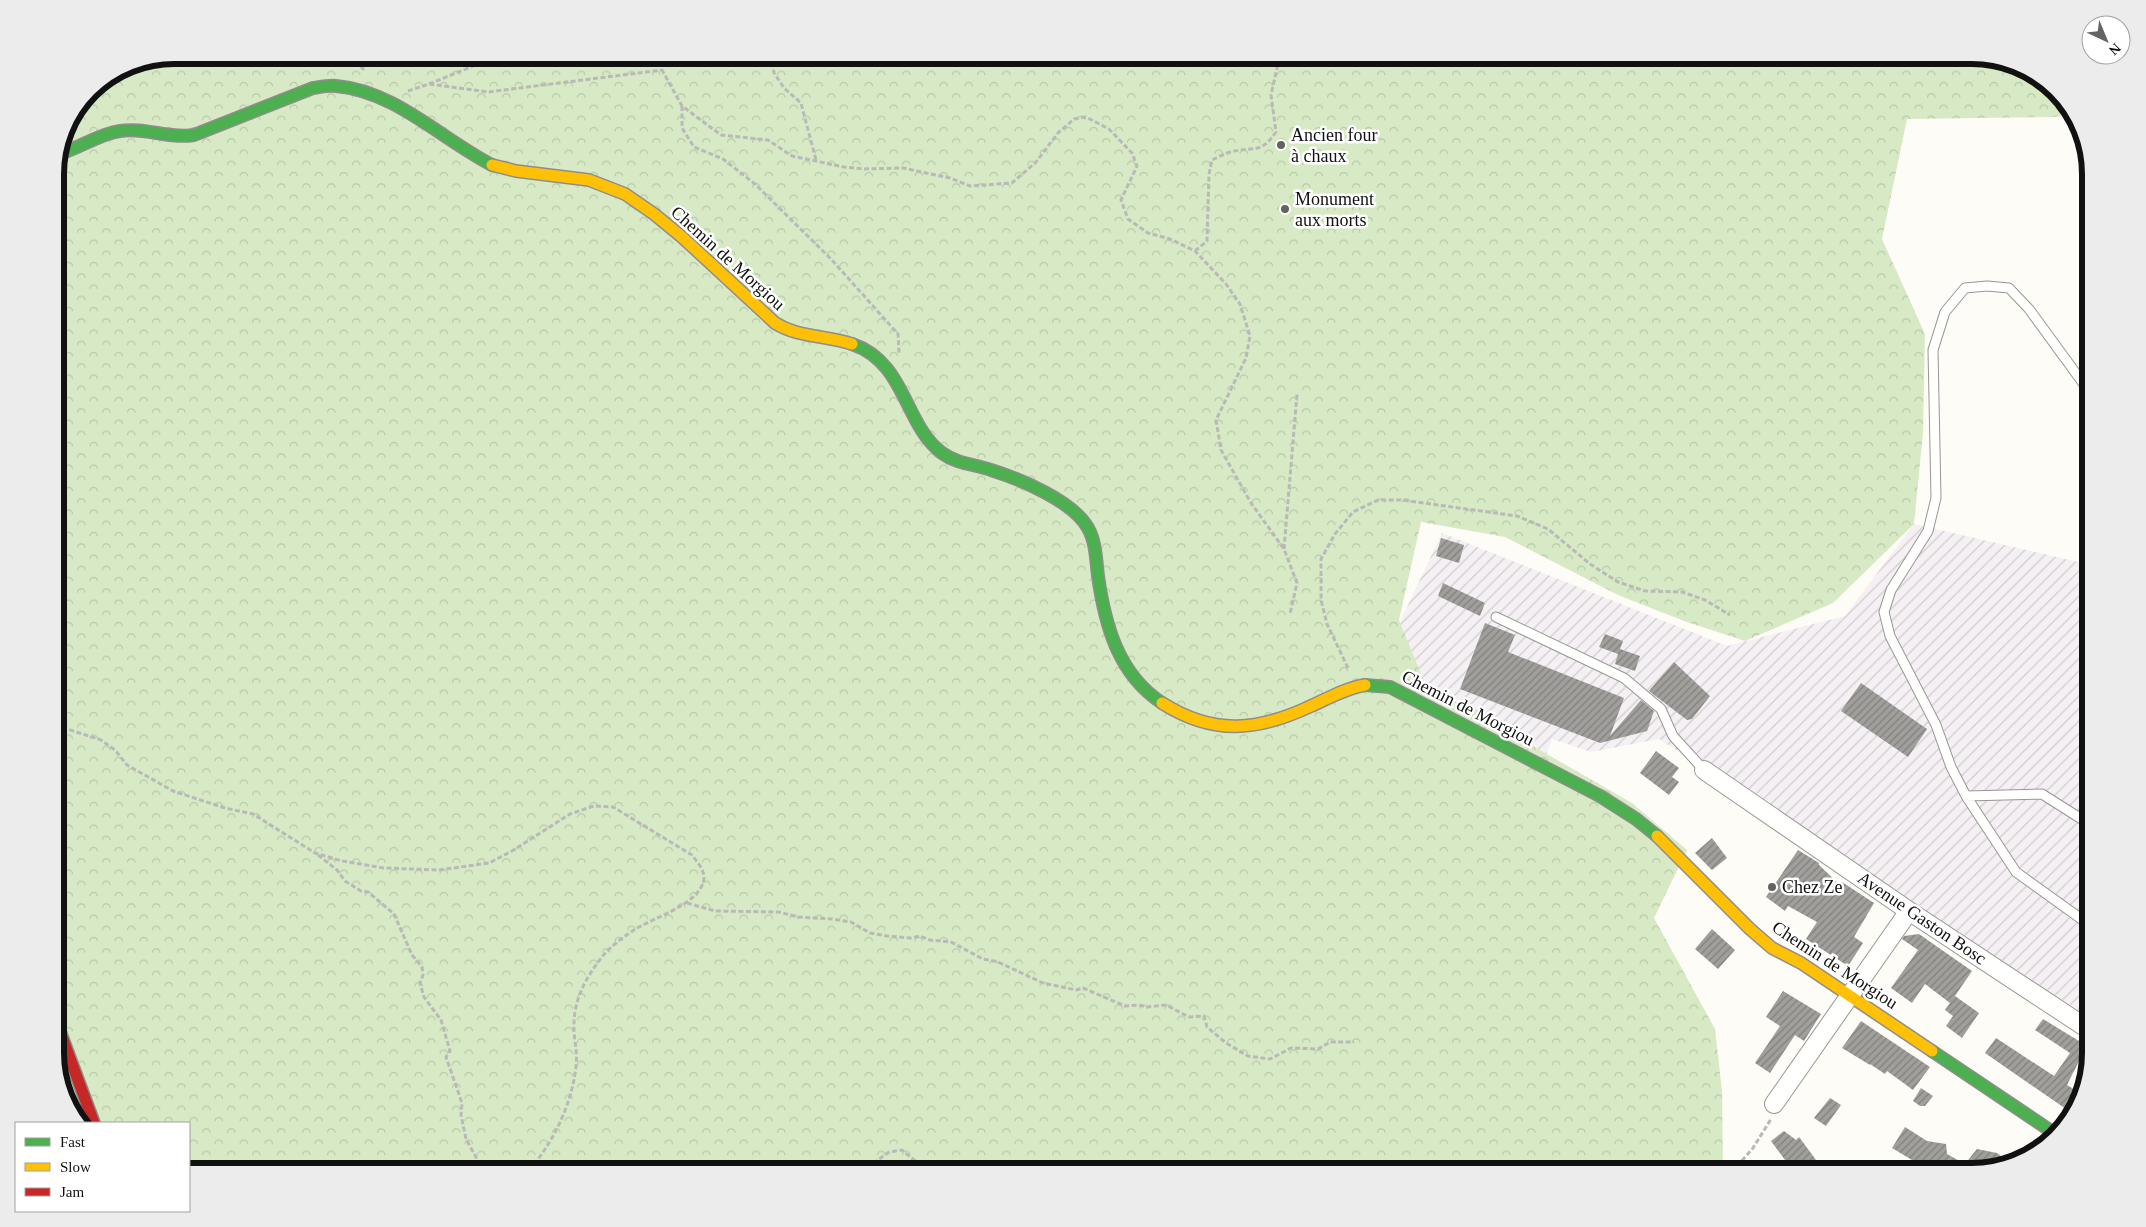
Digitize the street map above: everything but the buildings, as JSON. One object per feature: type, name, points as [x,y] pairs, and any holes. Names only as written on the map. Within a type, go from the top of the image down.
[{"type":"street","name":"Chemin de Morgiou","points":[[66,152],[76,150],[121,131],[141,131],[177,137],[194,135],[320,86],[340,86],[384,99],[495,166],[585,180],[616,189],[633,199],[683,239],[776,324],[795,333],[842,341],[866,352],[898,384],[924,436],[936,449],[959,463],[996,471],[1029,486],[1072,511],[1085,523],[1093,541],[1103,614],[1114,648],[1124,665],[1140,685],[1154,697],[1174,710],[1210,725],[1229,728],[1249,727],[1287,718],[1353,686],[1372,684],[1390,687],[1600,796],[1636,819],[1665,843],[1750,929],[1772,948],[1801,963],[2050,1131]]},
{"type":"street","name":"Avenue Gaston Bosc","points":[[1704,770],[2082,1025]]},
{"type":"street","points":[[1774,1104],[1910,910]]},
{"type":"street","points":[[64,1040],[94,1122]]},
{"type":"lane","points":[[2082,382],[2029,309],[2009,288],[1987,286],[1965,288],[1945,312],[1933,350],[1936,498],[1928,531],[1891,590],[1884,612],[1890,636],[1936,725],[1951,767],[1966,796],[2016,872],[2082,920]]},
{"type":"lane","points":[[1496,617],[1624,678],[1661,710],[1674,736],[1704,770]]},
{"type":"lane","points":[[1966,796],[2042,794],[2082,819]]},
{"type":"path","points":[[384,99],[429,84],[478,64]]},
{"type":"path","points":[[660,64],[682,106],[721,136],[768,140],[792,156],[844,167],[864,169],[903,168],[950,178],[970,186],[1012,183],[1036,162],[1058,133],[1074,119],[1086,117],[1109,129],[1132,153],[1137,166],[1121,200],[1128,219],[1148,232],[1170,239],[1195,251],[1226,284],[1240,304],[1250,336],[1246,358],[1216,420],[1221,450],[1251,503],[1284,549],[1297,583],[1290,614]]},
{"type":"path","points":[[772,64],[774,73],[784,88],[801,103],[816,160]]},
{"type":"path","points":[[1195,251],[1207,240],[1209,174],[1212,160],[1230,152],[1256,149],[1267,145],[1276,132],[1271,95],[1278,64]]},
{"type":"path","points":[[429,84],[488,92],[662,70]]},
{"type":"path","points":[[682,106],[682,128],[694,147],[723,159],[755,184],[830,258],[898,334],[900,362]]},
{"type":"path","points":[[1284,549],[1297,394]]},
{"type":"path","points":[[1353,686],[1348,666],[1327,624],[1321,600],[1321,559],[1335,534],[1353,512],[1378,500],[1402,500],[1517,516],[1548,529],[1590,564],[1618,582],[1645,591],[1682,592],[1705,600],[1730,615]]},
{"type":"path","points":[[64,728],[101,740],[114,750],[127,765],[173,791],[225,808],[253,814],[315,853],[337,870],[345,881],[361,891],[368,892],[394,914],[412,955],[422,967],[423,976],[420,983],[424,997],[441,1020],[450,1051],[446,1057],[462,1103],[461,1115],[466,1138],[476,1156],[475,1163]]},
{"type":"path","points":[[315,853],[342,861],[384,868],[439,870],[466,868],[488,863],[512,851],[570,814],[594,806],[613,807],[692,855],[701,866],[704,878],[700,890],[687,903],[634,930],[606,952],[589,974],[578,998],[574,1022],[576,1066],[570,1096],[558,1128],[536,1163]]},
{"type":"path","points":[[687,903],[715,912],[778,912],[798,917],[832,919],[851,922],[870,933],[879,935],[911,938],[920,936],[930,940],[951,942],[984,959],[998,962],[1043,983],[1076,990],[1083,988],[1125,1006],[1139,1004],[1147,1007],[1166,1005],[1189,1017],[1204,1016],[1207,1027],[1226,1043],[1248,1056],[1270,1059],[1291,1048],[1318,1049],[1330,1042],[1354,1042]]},
{"type":"path","points":[[1740,1163],[1753,1148],[1772,1115],[1774,1104]]},
{"type":"path","points":[[874,1163],[889,1152],[902,1150],[917,1163]]},
{"type":"shaded area","points":[[1914,524],[2082,563],[2082,1012],[1659,739],[1591,752],[1552,739],[1545,758],[1378,668],[1442,533],[1727,646],[1845,616]]},
{"type":"green space","points":[[167,64],[1972,64],[2001,67],[2027,78],[2050,96],[2066,115],[1907,119],[1882,239],[1925,334],[1923,433],[1914,524],[1833,603],[1745,641],[1684,621],[1618,595],[1505,537],[1421,522],[1399,620],[1425,684],[1632,803],[1687,850],[1654,918],[1715,1029],[1722,1091],[1723,1163],[190,1163],[190,1122],[88,1122],[75,1102],[70,1089],[64,1060],[64,167],[67,145],[78,119],[96,96],[113,82],[145,67]]},
{"type":"traffic: fast","points":[[66,151],[104,135],[120,131],[139,130],[175,136],[194,135],[313,88],[333,86],[358,90],[398,106],[492,165]]},
{"type":"traffic: fast","points":[[852,344],[870,353],[884,365],[929,441],[942,453],[948,457],[1003,474],[1045,492],[1081,518],[1093,539],[1101,594],[1116,647],[1134,678],[1162,703]]},
{"type":"traffic: fast","points":[[1365,685],[1390,687],[1600,796],[1636,819],[1657,836]]},
{"type":"traffic: fast","points":[[1932,1051],[2050,1131]]},
{"type":"traffic: slow","points":[[492,165],[516,171],[589,180],[625,194],[682,237],[775,323],[803,334],[852,344]]},
{"type":"traffic: slow","points":[[1162,703],[1181,714],[1200,721],[1218,725],[1254,725],[1273,721],[1344,691],[1365,685]]},
{"type":"traffic: slow","points":[[1657,836],[1750,929],[1772,948],[1801,963],[1932,1051]]},
{"type":"traffic: jam","points":[[64,1042],[94,1122]]},
{"type":"place","name":"Ancien four à chaux","points":[[1281,145]]},
{"type":"place","name":"Monument aux morts","points":[[1285,209]]},
{"type":"place","name":"Chez Ze","points":[[1772,887]]}]
